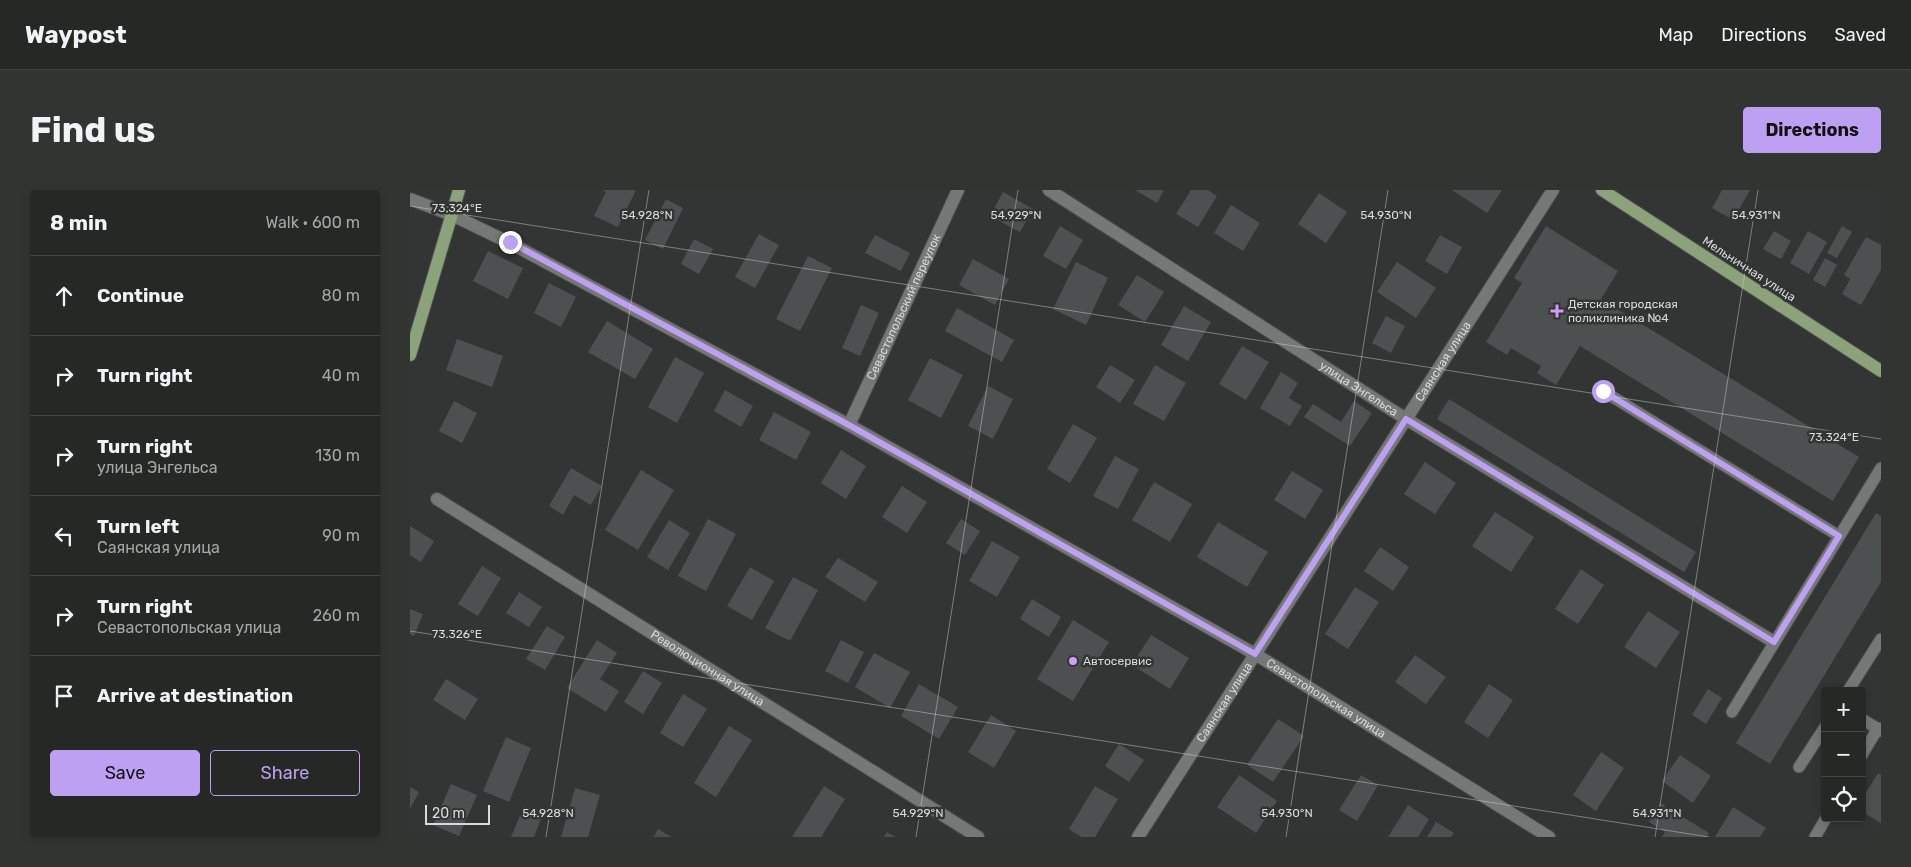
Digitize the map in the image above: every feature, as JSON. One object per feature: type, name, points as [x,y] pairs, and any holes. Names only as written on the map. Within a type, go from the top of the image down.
[{"type":"main road","points":[[410,355],[459,190]]},
{"type":"main road","name":"Мельничная улица","points":[[1602,190],[1881,371]]},
{"type":"street","name":"Севастопольский переулок","points":[[849,425],[958,190]]},
{"type":"street","name":"улица Энгельса","points":[[1049,190],[1406,419],[1774,642]]},
{"type":"street","name":"Саянская улица","points":[[1138,837],[1553,190]]},
{"type":"street","name":"Севастопольская улица","points":[[410,199],[452,215],[510,242],[849,425],[1255,654],[1549,837]]},
{"type":"street","name":"Революционная улица","points":[[437,499],[978,837]]},
{"type":"lane","points":[[1603,391],[1839,536]]},
{"type":"lane","points":[[1732,712],[1881,468]]},
{"type":"lane","points":[[1851,687],[1881,639]]},
{"type":"lane","points":[[1866,721],[1879,730],[1866,749]]},
{"type":"lane","points":[[1799,767],[1822,732]]},
{"type":"lane","points":[[1815,837],[1824,822]]},
{"type":"building","points":[[602,190],[636,190],[618,227],[594,216],[606,192]]},
{"type":"building","points":[[1135,190],[1164,190],[1157,203]]},
{"type":"building","points":[[1191,190],[1208,190],[1217,196],[1198,227],[1176,214]]},
{"type":"building","points":[[1452,190],[1502,190],[1487,213]]},
{"type":"building","points":[[1722,190],[1750,190],[1733,220],[1712,208]]},
{"type":"building","points":[[1003,192],[1033,209],[1020,232],[990,216]]},
{"type":"building","points":[[1319,193],[1347,212],[1326,243],[1298,224]]},
{"type":"building","points":[[666,199],[683,208],[663,249],[645,240]]},
{"type":"building","points":[[1231,205],[1260,223],[1243,251],[1214,233]]},
{"type":"building","points":[[1060,226],[1083,240],[1066,269],[1043,256]]},
{"type":"building","points":[[1546,226],[1618,271],[1601,299],[1859,457],[1833,501],[1580,346],[1556,385],[1537,373],[1541,366],[1511,348],[1507,355],[1486,342],[1522,283],[1514,278]]},
{"type":"building","points":[[1842,226],[1852,232],[1837,258],[1827,253]]},
{"type":"building","points":[[1774,231],[1791,241],[1781,259],[1763,249]]},
{"type":"building","points":[[1808,231],[1827,242],[1809,274],[1790,263]]},
{"type":"building","points":[[759,234],[779,245],[755,288],[735,277]]},
{"type":"building","points":[[875,235],[910,253],[901,271],[865,253]]},
{"type":"building","points":[[1440,235],[1462,247],[1447,274],[1425,261]]},
{"type":"building","points":[[1866,237],[1881,245],[1881,270],[1861,305],[1842,294],[1850,279],[1844,275]]},
{"type":"building","points":[[694,239],[713,249],[699,274],[681,264]]},
{"type":"building","points":[[488,251],[523,268],[508,299],[473,281]]},
{"type":"building","points":[[808,256],[832,268],[800,331],[776,319]]},
{"type":"building","points":[[1825,258],[1837,265],[1825,287],[1813,280]]},
{"type":"building","points":[[973,259],[1009,279],[995,305],[959,285]]},
{"type":"building","points":[[1076,262],[1108,278],[1086,325],[1053,309]]},
{"type":"building","points":[[1397,262],[1436,288],[1416,318],[1377,292]]},
{"type":"building","points":[[1137,275],[1164,292],[1145,322],[1118,305]]},
{"type":"building","points":[[549,283],[576,297],[561,327],[534,313]]},
{"type":"building","points":[[861,305],[879,313],[860,356],[842,348]]},
{"type":"building","points":[[1184,306],[1211,322],[1188,361],[1161,345]]},
{"type":"building","points":[[957,308],[1014,340],[1002,362],[945,331]]},
{"type":"building","points":[[1386,316],[1405,326],[1391,353],[1372,343]]},
{"type":"building","points":[[607,321],[653,349],[635,379],[588,352]]},
{"type":"building","points":[[457,339],[503,356],[492,387],[446,370]]},
{"type":"building","points":[[1242,346],[1269,362],[1246,400],[1219,384]]},
{"type":"building","points":[[675,357],[704,373],[677,423],[648,407]]},
{"type":"building","points":[[930,358],[963,375],[941,418],[908,400]]},
{"type":"building","points":[[1110,365],[1135,380],[1120,403],[1096,387]]},
{"type":"building","points":[[1155,365],[1186,383],[1164,421],[1133,404]]},
{"type":"building","points":[[1281,372],[1298,383],[1289,398],[1302,406],[1290,426],[1260,408]]},
{"type":"building","points":[[988,386],[1013,399],[993,439],[968,426]]},
{"type":"building","points":[[725,390],[753,406],[741,427],[714,411]]},
{"type":"building","points":[[1449,399],[1696,552],[1684,572],[1437,419]]},
{"type":"building","points":[[454,401],[477,413],[462,443],[439,431]]},
{"type":"building","points":[[1354,401],[1372,413],[1350,446],[1304,417],[1313,404],[1341,422]]},
{"type":"building","points":[[774,412],[811,432],[796,460],[759,440]]},
{"type":"building","points":[[1073,424],[1097,438],[1070,483],[1047,469]]},
{"type":"building","points":[[841,450],[866,466],[846,499],[821,483]]},
{"type":"building","points":[[1115,456],[1139,469],[1118,509],[1093,496]]},
{"type":"building","points":[[1425,462],[1456,483],[1435,514],[1404,494]]},
{"type":"building","points":[[571,468],[602,486],[591,505],[574,495],[563,515],[549,506]]},
{"type":"building","points":[[641,470],[674,490],[638,550],[605,530]]},
{"type":"building","points":[[1292,471],[1323,490],[1305,519],[1274,500]]},
{"type":"building","points":[[1154,482],[1192,504],[1170,542],[1132,520]]},
{"type":"building","points":[[902,486],[927,502],[907,533],[882,517]]},
{"type":"building","points":[[1495,512],[1534,537],[1511,572],[1472,546]]},
{"type":"building","points":[[1876,513],[1881,516],[1881,582],[1770,764],[1736,743]]},
{"type":"building","points":[[708,519],[736,534],[706,591],[678,576]]},
{"type":"building","points":[[961,519],[980,531],[965,555],[946,543]]},
{"type":"building","points":[[669,520],[690,533],[668,570],[647,557]]},
{"type":"building","points":[[1218,522],[1268,552],[1247,587],[1197,557]]},
{"type":"building","points":[[410,526],[434,541],[421,562],[410,555]]},
{"type":"building","points":[[992,541],[1020,557],[997,597],[969,581]]},
{"type":"building","points":[[1380,547],[1409,567],[1393,591],[1364,571]]},
{"type":"building","points":[[838,558],[878,582],[865,602],[825,577]]},
{"type":"building","points":[[482,566],[501,578],[478,616],[458,604]]},
{"type":"building","points":[[750,567],[774,581],[752,620],[727,606]]},
{"type":"building","points":[[1581,569],[1604,585],[1578,624],[1555,609]]},
{"type":"building","points":[[793,577],[818,590],[790,641],[765,628]]},
{"type":"building","points":[[1355,587],[1379,602],[1348,649],[1325,634]]},
{"type":"building","points":[[519,592],[542,607],[529,627],[506,613]]},
{"type":"building","points":[[1032,599],[1061,617],[1049,637],[1020,619]]},
{"type":"building","points":[[410,609],[423,614],[414,636],[410,634]]},
{"type":"building","points":[[1648,611],[1680,632],[1656,668],[1624,647]]},
{"type":"building","name":"Автосервис","points":[[1073,620],[1109,642],[1073,701],[1037,679]]},
{"type":"building","points":[[547,626],[565,637],[545,670],[526,659]]},
{"type":"building","points":[[1151,635],[1189,658],[1170,689],[1132,665]]},
{"type":"building","points":[[597,640],[617,653],[600,679],[619,691],[606,712],[567,688]]},
{"type":"building","points":[[841,640],[864,652],[848,683],[825,671]]},
{"type":"building","points":[[874,653],[910,672],[890,708],[855,687]]},
{"type":"building","points":[[1415,655],[1446,677],[1426,704],[1395,682]]},
{"type":"building","points":[[643,671],[662,683],[643,714],[624,702]]},
{"type":"building","points":[[446,679],[478,699],[465,720],[433,700]]},
{"type":"building","points":[[919,684],[958,707],[939,739],[901,716]]},
{"type":"building","points":[[1489,684],[1513,700],[1488,738],[1464,722]]},
{"type":"building","points":[[1708,689],[1722,698],[1706,724],[1692,715]]},
{"type":"building","points":[[683,694],[707,709],[683,747],[660,733]]},
{"type":"building","points":[[991,715],[1016,731],[994,768],[968,752]]},
{"type":"building","points":[[1278,719],[1304,736],[1273,782],[1247,765]]},
{"type":"building","points":[[729,726],[752,740],[716,797],[694,783]]},
{"type":"building","points":[[506,737],[531,748],[509,802],[483,791]]},
{"type":"building","points":[[1119,744],[1144,760],[1129,782],[1105,766]]},
{"type":"building","points":[[1601,752],[1624,768],[1596,811],[1573,795]]},
{"type":"building","points":[[1680,755],[1711,776],[1693,803],[1662,781]]},
{"type":"building","points":[[1878,773],[1881,775],[1881,823],[1866,814],[1866,792]]},
{"type":"building","points":[[1239,775],[1277,801],[1256,833],[1217,807]]},
{"type":"building","points":[[1361,775],[1378,785],[1357,821],[1339,810]]},
{"type":"building","points":[[451,784],[477,795],[459,836],[433,825]]},
{"type":"building","points":[[824,786],[845,799],[821,837],[792,837]]},
{"type":"building","points":[[1095,786],[1118,799],[1095,837],[1081,837],[1069,829]]},
{"type":"building","points":[[410,787],[419,792],[410,809]]},
{"type":"building","points":[[575,788],[600,795],[588,837],[561,837]]},
{"type":"building","points":[[1660,803],[1709,833],[1706,837],[1662,837],[1665,832],[1649,822]]},
{"type":"building","points":[[1408,805],[1429,819],[1418,837],[1388,837]]},
{"type":"building","points":[[524,806],[543,814],[534,837],[511,837]]},
{"type":"building","points":[[1733,807],[1766,828],[1760,837],[1715,837]]},
{"type":"building","points":[[1436,822],[1454,833],[1451,837],[1427,837]]},
{"type":"building","points":[[658,829],[671,837],[654,837]]},
{"type":"building","points":[[887,832],[895,837],[884,837]]},
{"type":"place","name":"Детская городская поликлиника №4","points":[[1557,311]]},
{"type":"place","name":"Автосервис","points":[[1073,661]]},
{"type":"route","points":[[510,242],[849,425],[1255,654],[1406,419],[1774,642],[1839,536],[1603,391]]}]
